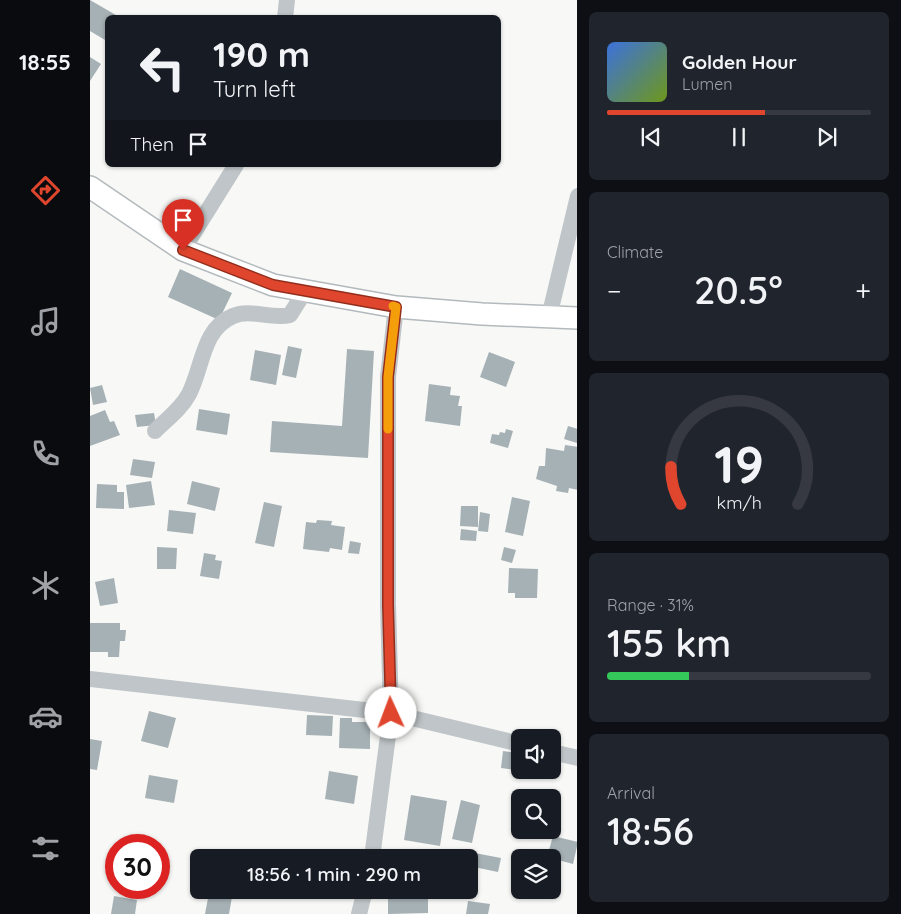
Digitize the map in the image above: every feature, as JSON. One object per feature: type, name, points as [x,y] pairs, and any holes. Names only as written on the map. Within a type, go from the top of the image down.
[{"type":"main road","points":[[90,187],[183,250],[273,285],[396,307],[482,314],[577,318]]},
{"type":"street","points":[[285,15],[287,0]]},
{"type":"street","points":[[183,250],[235,167]]},
{"type":"street","points":[[550,316],[577,196]]},
{"type":"street","points":[[155,431],[179,409],[189,394],[210,335],[219,323],[234,315],[254,313],[282,317],[290,315],[305,290]]},
{"type":"street","points":[[373,849],[391,713],[388,605],[388,377],[396,307]]},
{"type":"street","points":[[90,679],[391,713],[511,742]]},
{"type":"street","points":[[561,754],[577,758]]},
{"type":"street","points":[[359,914],[363,899]]},
{"type":"building","points":[[90,0],[116,15],[105,15],[105,40],[90,31]]},
{"type":"building","points":[[90,57],[101,64],[90,81]]},
{"type":"building","points":[[180,269],[232,293],[219,320],[168,297]]},
{"type":"building","points":[[288,346],[302,349],[296,378],[282,375]]},
{"type":"building","points":[[347,349],[374,351],[368,458],[270,452],[272,421],[342,426]]},
{"type":"building","points":[[255,350],[281,355],[276,385],[250,380]]},
{"type":"building","points":[[489,352],[515,362],[506,387],[480,377]]},
{"type":"building","points":[[429,384],[451,387],[450,395],[460,396],[458,406],[462,406],[460,426],[425,421]]},
{"type":"building","points":[[102,385],[107,402],[93,405],[90,388]]},
{"type":"building","points":[[199,409],[230,414],[227,435],[196,430]]},
{"type":"building","points":[[105,410],[110,422],[114,421],[120,435],[90,446],[90,416]]},
{"type":"building","points":[[154,413],[156,425],[137,427],[135,415]]},
{"type":"building","points":[[568,426],[577,429],[577,443],[564,439]]},
{"type":"building","points":[[506,429],[513,431],[508,448],[490,443],[492,434],[499,435],[500,432],[505,433]]},
{"type":"building","points":[[565,445],[577,447],[577,490],[569,488],[568,493],[556,491],[557,486],[536,479],[539,466],[545,466],[546,448],[564,451]]},
{"type":"building","points":[[133,459],[155,462],[152,478],[130,475]]},
{"type":"building","points":[[151,481],[155,505],[129,508],[126,485]]},
{"type":"building","points":[[192,481],[220,488],[215,511],[187,504]]},
{"type":"building","points":[[97,484],[117,485],[117,492],[124,492],[124,509],[96,508]]},
{"type":"building","points":[[512,497],[530,501],[523,536],[505,532]]},
{"type":"building","points":[[264,502],[282,506],[274,547],[255,543]]},
{"type":"building","points":[[461,506],[478,506],[478,527],[460,526]]},
{"type":"building","points":[[169,510],[196,513],[193,534],[167,531]]},
{"type":"building","points":[[480,512],[490,514],[488,532],[478,531]]},
{"type":"building","points":[[317,520],[332,521],[331,525],[345,527],[342,550],[330,548],[329,552],[303,549],[306,522],[316,523]]},
{"type":"building","points":[[461,529],[477,531],[476,541],[460,540]]},
{"type":"building","points":[[350,541],[361,543],[359,554],[348,553]]},
{"type":"building","points":[[157,547],[177,548],[176,569],[157,569]]},
{"type":"building","points":[[504,547],[516,550],[512,563],[501,560]]},
{"type":"building","points":[[204,553],[216,555],[215,560],[222,561],[219,579],[200,576]]},
{"type":"building","points":[[509,568],[538,569],[537,598],[515,598],[515,593],[508,593]]},
{"type":"building","points":[[114,578],[118,603],[100,606],[95,582]]},
{"type":"building","points":[[90,623],[120,623],[120,630],[126,630],[125,641],[120,641],[119,657],[108,657],[108,652],[90,652]]},
{"type":"building","points":[[149,711],[176,718],[168,748],[141,741]]},
{"type":"building","points":[[307,715],[333,716],[332,736],[306,735]]},
{"type":"building","points":[[340,718],[352,718],[352,722],[370,722],[370,749],[339,748]]},
{"type":"building","points":[[90,739],[102,741],[97,770],[90,769]]},
{"type":"building","points":[[503,751],[511,752],[511,769],[501,768]]},
{"type":"building","points":[[329,771],[358,776],[354,804],[325,799]]},
{"type":"building","points":[[149,775],[178,780],[174,803],[145,798]]},
{"type":"building","points":[[411,795],[447,801],[440,846],[404,840]]},
{"type":"building","points":[[461,800],[480,805],[472,843],[452,839]]},
{"type":"building","points":[[561,838],[577,842],[573,864],[561,861],[561,849],[549,849],[552,839]]},
{"type":"building","points":[[478,854],[501,858],[498,872],[478,868]]},
{"type":"building","points":[[114,899],[137,900],[135,914],[111,914]]},
{"type":"building","points":[[208,899],[232,899],[229,914],[205,914]]},
{"type":"building","points":[[388,899],[428,899],[428,913],[388,914]]},
{"type":"building","points":[[468,901],[490,904],[488,914],[466,914]]},
{"type":"slow traffic","points":[[388,429],[388,377],[396,307],[393,306]]},
{"type":"route","points":[[183,250],[273,285],[396,307],[388,377],[388,605],[391,713]]}]
